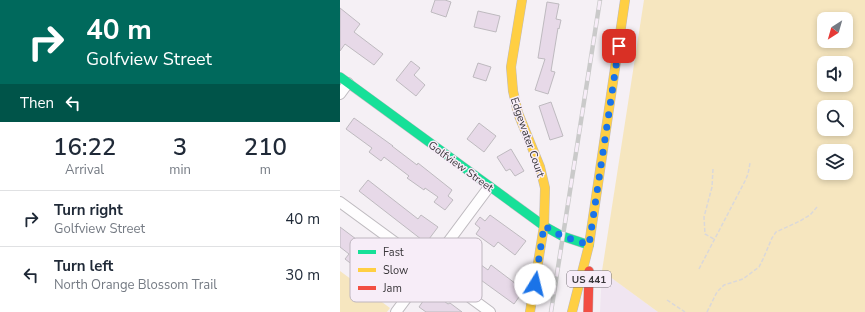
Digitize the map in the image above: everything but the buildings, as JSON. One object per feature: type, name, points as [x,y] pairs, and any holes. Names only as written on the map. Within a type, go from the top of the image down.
[{"type":"street","name":"Edgewater Court","points":[[522,0],[511,67],[513,91],[518,113],[540,166],[545,188],[544,226],[530,312]]},
{"type":"street","name":"US 441","points":[[572,312],[589,245],[625,0]]},
{"type":"street","name":"Golfview Street","points":[[344,80],[544,226],[562,236],[589,245]]},
{"type":"street","points":[[340,94],[344,80]]},
{"type":"street","points":[[451,238],[489,187]]},
{"type":"street","points":[[340,202],[390,238]]},
{"type":"street","name":"US 441","points":[[588,312],[589,245]]},
{"type":"street","points":[[396,312],[404,302]]},
{"type":"street","points":[[477,302],[490,312]]},
{"type":"path","points":[[699,269],[745,181],[750,163]]},
{"type":"path","points":[[713,169],[712,187],[704,217],[706,234],[714,239]]},
{"type":"path","points":[[707,312],[717,292],[724,285],[743,279],[759,267],[776,232],[810,215],[817,207]]},
{"type":"path","points":[[667,300],[684,312]]},
{"type":"shaded area","points":[[644,0],[865,0],[865,312],[658,312],[602,271]]},
{"type":"shaded area","points":[[340,271],[350,278],[350,302],[382,302],[390,308],[387,312],[340,312]]},
{"type":"shaded area","points":[[602,271],[658,312],[600,312]]},
{"type":"railway","points":[[551,312],[600,0]]},
{"type":"traffic: fast","points":[[340,77],[544,226],[562,236],[589,245]]},
{"type":"traffic: slow","points":[[522,0],[511,67],[513,91],[518,113],[540,167],[545,188],[544,226],[530,312]]},
{"type":"traffic: slow","points":[[572,312],[589,245],[625,0]]},
{"type":"traffic: jam","points":[[588,312],[589,271]]},
{"type":"route","points":[[535,284],[544,226],[562,236],[589,245],[619,46]]}]
